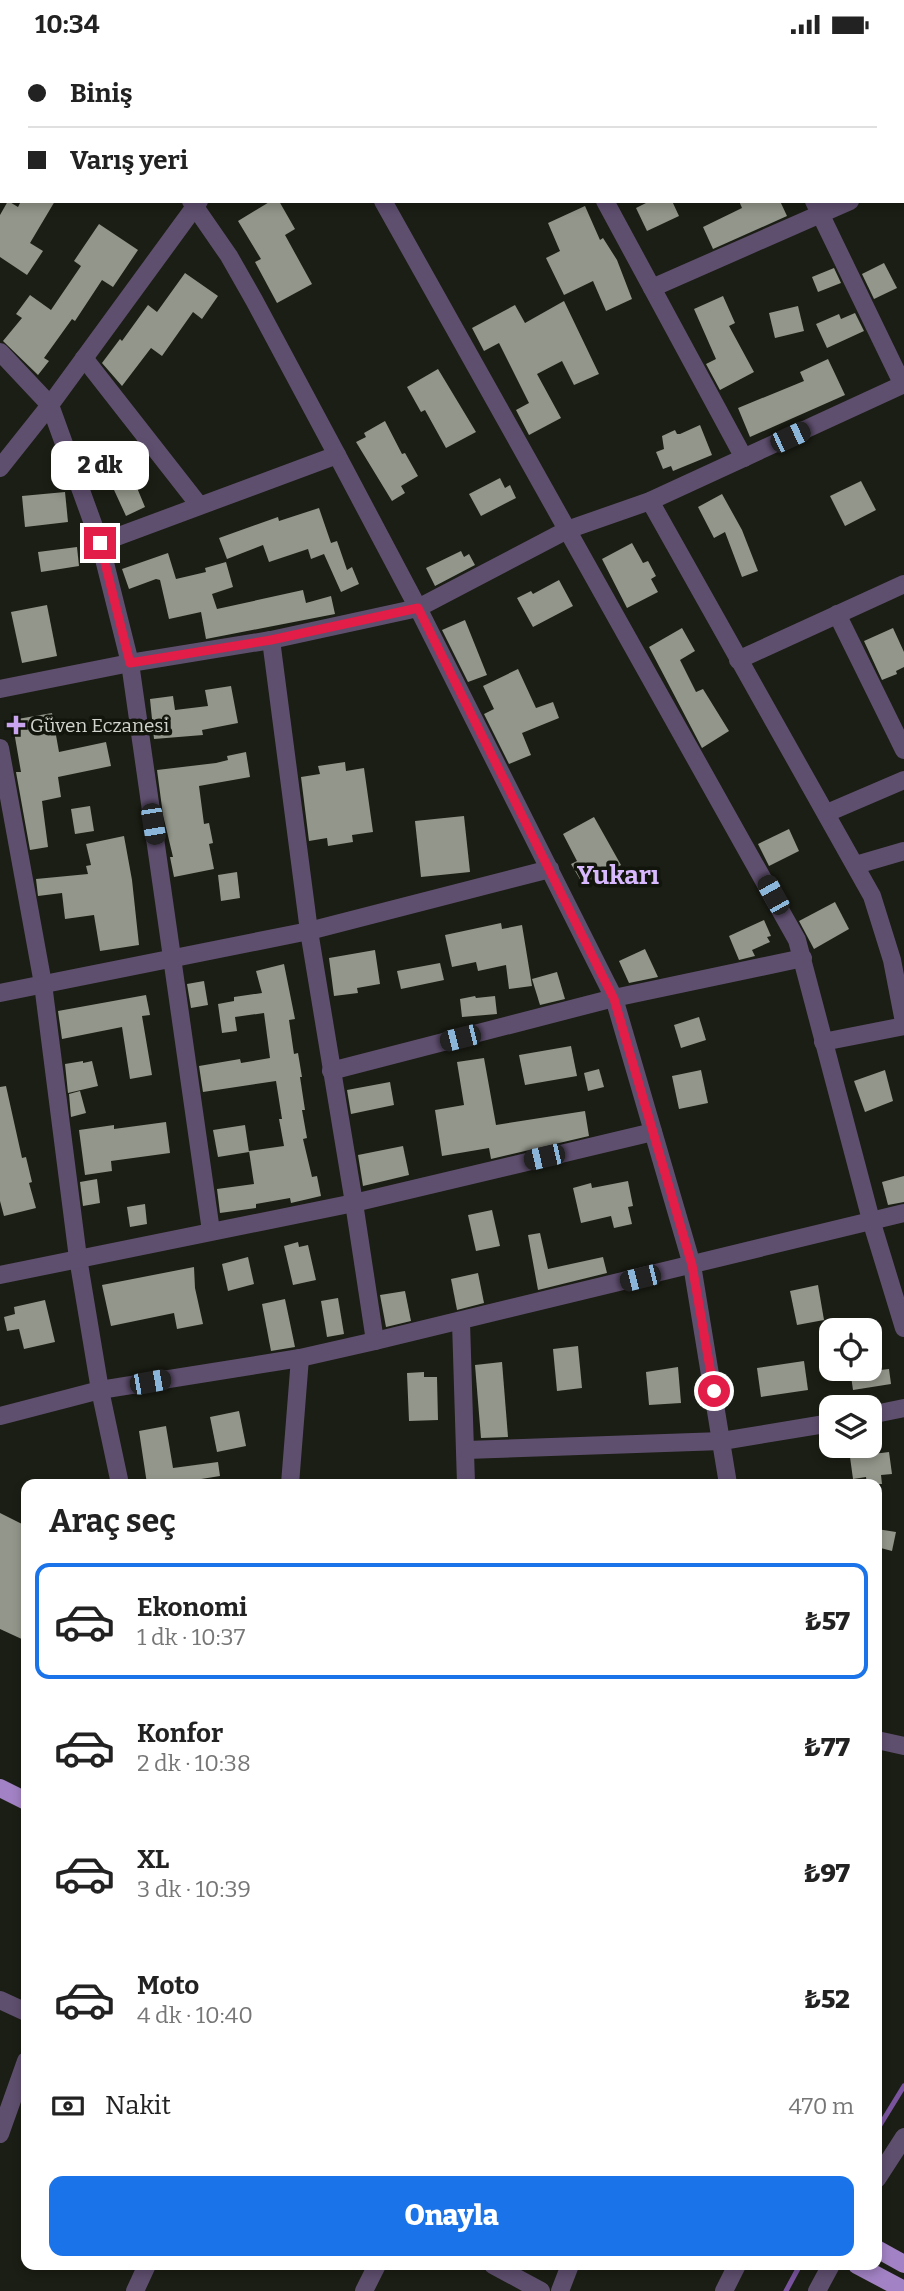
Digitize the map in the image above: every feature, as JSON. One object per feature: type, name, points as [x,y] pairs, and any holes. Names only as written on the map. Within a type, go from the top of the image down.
[{"type":"main road","points":[[0,1788],[21,1798]]},
{"type":"main road","points":[[882,2252],[904,2265]]},
{"type":"main road","points":[[866,2270],[904,2290]]},
{"type":"street","points":[[0,468],[50,405],[194,203],[254,300],[418,608],[614,999],[692,1265],[727,1479]]},
{"type":"street","points":[[384,203],[786,919],[803,958],[871,1220],[904,1328]]},
{"type":"street","points":[[606,203],[744,458]]},
{"type":"street","points":[[652,288],[817,207],[839,203]]},
{"type":"street","points":[[0,689],[130,663],[271,640],[418,608],[567,530],[650,501],[903,385],[817,207]]},
{"type":"street","points":[[0,352],[50,405],[100,543],[130,663],[211,1231]]},
{"type":"street","points":[[84,358],[199,505]]},
{"type":"street","points":[[100,543],[337,455]]},
{"type":"street","points":[[650,501],[856,865],[872,896],[882,924],[904,1024],[823,1042]]},
{"type":"street","points":[[738,660],[904,584]]},
{"type":"street","points":[[837,614],[904,750]]},
{"type":"street","points":[[271,640],[309,931],[374,1341]]},
{"type":"street","points":[[0,748],[43,984],[78,1258],[100,1390],[119,1479]]},
{"type":"street","points":[[827,813],[904,781]]},
{"type":"street","points":[[856,865],[904,851]]},
{"type":"street","points":[[0,993],[309,931],[551,869]]},
{"type":"street","points":[[331,1071],[614,999],[803,958]]},
{"type":"street","points":[[0,1275],[354,1203],[653,1132]]},
{"type":"street","points":[[0,1416],[100,1390],[300,1358],[461,1322],[904,1213]]},
{"type":"street","points":[[461,1322],[466,1479]]},
{"type":"street","points":[[289,1479],[300,1358]]},
{"type":"street","points":[[882,1413],[904,1408]]},
{"type":"street","points":[[466,1450],[723,1441],[819,1425]]},
{"type":"street","points":[[882,1741],[904,1746]]},
{"type":"street","points":[[0,2000],[21,2010]]},
{"type":"street","points":[[0,2134],[21,2075]]},
{"type":"street","points":[[882,2171],[904,2137]]},
{"type":"street","points":[[135,2291],[144,2270]]},
{"type":"street","points":[[364,2291],[374,2270]]},
{"type":"street","points":[[502,2270],[541,2291]]},
{"type":"street","points":[[560,2291],[568,2270]]},
{"type":"street","points":[[724,2291],[734,2270]]},
{"type":"street","points":[[817,2291],[828,2270]]},
{"type":"building","points":[[7,203],[18,207],[20,203],[54,203],[30,243],[43,251],[27,275],[0,257],[0,215]]},
{"type":"building","points":[[268,203],[280,203],[295,229],[285,235],[312,284],[277,303],[255,262],[261,259],[238,221]]},
{"type":"building","points":[[646,203],[673,203],[679,216],[647,231],[636,208]]},
{"type":"building","points":[[740,203],[781,203],[787,216],[713,249],[703,227],[742,208]]},
{"type":"building","points":[[585,206],[600,240],[603,238],[617,260],[632,299],[606,311],[593,281],[564,295],[546,258],[560,251],[548,223]]},
{"type":"building","points":[[99,224],[138,250],[113,287],[102,280],[75,321],[72,319],[44,358],[49,361],[38,375],[3,341],[22,318],[16,314],[30,295],[51,310],[81,266],[74,261]]},
{"type":"building","points":[[884,263],[897,288],[874,299],[862,274]]},
{"type":"building","points":[[834,268],[841,283],[818,292],[812,277]]},
{"type":"building","points":[[185,273],[218,296],[202,319],[193,312],[162,356],[151,348],[122,386],[102,363],[148,305],[157,312]]},
{"type":"building","points":[[723,296],[735,323],[729,326],[754,372],[720,390],[706,364],[716,359],[694,309]]},
{"type":"building","points":[[564,301],[599,374],[574,385],[562,361],[537,374],[561,418],[529,435],[516,410],[529,403],[499,343],[484,351],[472,328],[515,305],[525,323]]},
{"type":"building","points":[[798,306],[804,331],[775,338],[769,313]]},
{"type":"building","points":[[855,313],[864,331],[827,348],[816,324],[839,314],[841,319]]},
{"type":"building","points":[[828,359],[845,395],[750,437],[738,408],[804,381],[800,372]]},
{"type":"building","points":[[438,369],[476,432],[446,448],[425,410],[421,412],[407,387]]},
{"type":"building","points":[[385,421],[402,454],[405,453],[418,476],[401,486],[405,493],[392,501],[356,442],[366,437],[364,433]]},
{"type":"building","points":[[700,425],[712,455],[673,471],[671,466],[663,469],[656,452],[664,449],[662,436],[675,430],[680,434]]},
{"type":"building","points":[[123,445],[145,507],[126,516],[109,479],[93,485],[84,459]]},
{"type":"building","points":[[500,478],[505,488],[510,485],[516,498],[481,516],[469,494]]},
{"type":"building","points":[[861,481],[876,510],[845,526],[830,496]]},
{"type":"building","points":[[65,492],[68,522],[25,527],[22,496]]},
{"type":"building","points":[[722,494],[742,530],[758,571],[742,577],[725,532],[714,538],[698,507]]},
{"type":"building","points":[[319,508],[331,543],[337,541],[347,570],[352,567],[359,584],[341,592],[324,554],[311,559],[308,549],[269,562],[263,545],[227,559],[219,538],[278,517],[279,521]]},
{"type":"building","points":[[632,543],[643,563],[648,561],[656,576],[651,579],[658,592],[627,608],[602,559]]},
{"type":"building","points":[[77,547],[79,566],[41,572],[38,552]]},
{"type":"building","points":[[461,551],[464,557],[469,554],[475,565],[435,586],[426,568]]},
{"type":"building","points":[[168,553],[176,579],[206,572],[205,568],[226,562],[233,587],[212,594],[217,609],[303,590],[306,603],[331,596],[335,614],[206,639],[201,612],[169,619],[160,580],[129,589],[122,569]]},
{"type":"building","points":[[559,580],[573,606],[533,627],[517,598],[531,591],[533,594]]},
{"type":"building","points":[[47,605],[57,656],[22,663],[11,612]]},
{"type":"building","points":[[465,620],[487,675],[468,682],[442,630]]},
{"type":"building","points":[[682,628],[695,651],[680,660],[696,692],[703,689],[729,731],[702,748],[649,647]]},
{"type":"building","points":[[893,628],[904,652],[904,667],[896,671],[897,674],[882,680],[864,641]]},
{"type":"building","points":[[518,669],[536,708],[553,702],[559,718],[522,733],[531,755],[509,764],[484,714],[494,709],[483,686]]},
{"type":"building","points":[[231,686],[238,723],[202,730],[203,735],[154,739],[150,699],[173,696],[175,710],[208,706],[205,690]]},
{"type":"building","points":[[52,713],[59,752],[106,742],[111,766],[58,777],[61,797],[42,801],[48,847],[30,850],[16,772],[21,772],[12,720]]},
{"type":"building","points":[[246,752],[250,777],[199,786],[204,824],[209,823],[213,843],[209,844],[214,869],[174,877],[170,857],[173,857],[163,815],[157,770],[216,763],[228,760],[227,756]]},
{"type":"building","points":[[345,762],[346,771],[364,768],[373,832],[352,835],[353,842],[328,846],[327,838],[309,841],[301,777],[320,774],[318,766]]},
{"type":"building","points":[[90,806],[94,831],[75,834],[71,809]]},
{"type":"building","points":[[464,816],[470,872],[421,877],[415,821]]},
{"type":"building","points":[[594,817],[621,865],[584,886],[571,864],[577,861],[563,834]]},
{"type":"building","points":[[789,829],[799,851],[769,866],[758,844]]},
{"type":"building","points":[[124,836],[139,945],[100,951],[94,915],[65,919],[62,893],[38,896],[36,879],[88,874],[86,866],[91,865],[86,844]]},
{"type":"building","points":[[237,872],[240,898],[221,901],[218,875]]},
{"type":"building","points":[[835,902],[849,929],[814,949],[799,921]]},
{"type":"building","points":[[764,920],[771,936],[767,937],[770,942],[752,950],[755,956],[739,960],[729,936]]},
{"type":"building","points":[[501,923],[502,929],[522,925],[532,986],[509,989],[506,965],[478,971],[476,962],[452,967],[445,935]]},
{"type":"building","points":[[645,949],[658,977],[629,983],[619,961]]},
{"type":"building","points":[[375,950],[380,984],[357,988],[358,993],[334,996],[329,958]]},
{"type":"building","points":[[440,963],[444,980],[401,989],[397,971]]},
{"type":"building","points":[[284,964],[295,1019],[289,1020],[294,1054],[298,1053],[302,1077],[305,1110],[302,1110],[307,1138],[303,1139],[312,1177],[317,1176],[321,1196],[291,1203],[290,1198],[256,1204],[256,1208],[220,1213],[217,1189],[254,1184],[249,1151],[284,1146],[279,1119],[282,1119],[276,1081],[203,1092],[199,1066],[240,1059],[241,1063],[270,1058],[264,1013],[235,1017],[237,1031],[222,1033],[218,1004],[234,1001],[234,997],[262,993],[256,971]]},
{"type":"building","points":[[557,972],[565,999],[540,1005],[532,979]]},
{"type":"building","points":[[204,981],[208,1005],[191,1008],[187,984]]},
{"type":"building","points":[[146,995],[150,1015],[142,1016],[152,1075],[130,1079],[122,1027],[62,1039],[58,1011]]},
{"type":"building","points":[[495,996],[497,1014],[462,1017],[460,999]]},
{"type":"building","points":[[699,1017],[706,1040],[681,1048],[674,1025]]},
{"type":"building","points":[[571,1046],[577,1076],[525,1085],[519,1055]]},
{"type":"building","points":[[484,1058],[496,1125],[585,1111],[589,1136],[491,1159],[489,1148],[442,1156],[435,1110],[464,1105],[457,1062]]},
{"type":"building","points":[[92,1061],[98,1086],[68,1093],[65,1064]]},
{"type":"building","points":[[599,1069],[604,1087],[588,1091],[584,1073]]},
{"type":"building","points":[[701,1070],[708,1103],[679,1109],[672,1076]]},
{"type":"building","points":[[885,1070],[893,1101],[865,1112],[854,1081]]},
{"type":"building","points":[[390,1082],[394,1105],[351,1114],[347,1090]]},
{"type":"building","points":[[6,1086],[22,1158],[26,1157],[36,1208],[4,1216],[0,1201],[0,1087]]},
{"type":"building","points":[[80,1091],[86,1113],[71,1117],[69,1094]]},
{"type":"building","points":[[166,1122],[170,1153],[111,1161],[112,1171],[85,1175],[79,1130],[114,1125],[114,1129]]},
{"type":"building","points":[[245,1125],[249,1152],[218,1157],[213,1130]]},
{"type":"building","points":[[403,1146],[409,1175],[363,1186],[358,1155]]},
{"type":"building","points":[[904,1176],[904,1202],[888,1205],[882,1182]]},
{"type":"building","points":[[97,1179],[100,1203],[83,1206],[80,1182]]},
{"type":"building","points":[[628,1181],[633,1206],[628,1207],[632,1224],[614,1228],[611,1216],[581,1223],[573,1188],[591,1183],[592,1188]]},
{"type":"building","points":[[145,1204],[147,1224],[130,1227],[127,1207]]},
{"type":"building","points":[[492,1210],[500,1246],[476,1251],[468,1215]]},
{"type":"building","points":[[540,1233],[548,1269],[603,1257],[607,1273],[538,1290],[528,1235]]},
{"type":"building","points":[[298,1242],[299,1247],[308,1245],[316,1280],[293,1285],[284,1246]]},
{"type":"building","points":[[248,1257],[254,1284],[228,1291],[222,1264]]},
{"type":"building","points":[[194,1267],[195,1288],[203,1324],[177,1329],[174,1313],[111,1326],[102,1285]]},
{"type":"building","points":[[478,1273],[484,1303],[457,1310],[451,1279]]},
{"type":"building","points":[[818,1285],[824,1318],[797,1325],[790,1291]]},
{"type":"building","points":[[405,1291],[411,1321],[386,1327],[380,1295]]},
{"type":"building","points":[[338,1298],[344,1334],[327,1337],[321,1301]]},
{"type":"building","points":[[285,1299],[295,1347],[271,1351],[262,1304]]},
{"type":"building","points":[[45,1300],[55,1342],[24,1349],[19,1329],[7,1331],[4,1317],[15,1314],[14,1307]]},
{"type":"building","points":[[578,1346],[582,1388],[557,1391],[553,1349]]},
{"type":"building","points":[[804,1361],[808,1390],[761,1397],[757,1368]]},
{"type":"building","points":[[502,1362],[508,1437],[481,1438],[475,1365]]},
{"type":"building","points":[[678,1367],[681,1403],[649,1405],[646,1372]]},
{"type":"building","points":[[889,1369],[891,1384],[853,1390],[852,1381],[882,1381],[882,1370]]},
{"type":"building","points":[[424,1372],[424,1377],[437,1377],[438,1420],[409,1421],[407,1373]]},
{"type":"building","points":[[239,1411],[246,1446],[217,1452],[210,1417]]},
{"type":"building","points":[[166,1426],[173,1468],[218,1462],[220,1476],[201,1479],[146,1479],[139,1431]]},
{"type":"building","points":[[889,1452],[892,1474],[881,1475],[881,1479],[853,1479],[850,1458],[882,1458],[882,1453]]},
{"type":"building","points":[[0,1513],[21,1524],[21,1639],[0,1629]]},
{"type":"building","points":[[882,1530],[896,1532],[892,1551],[882,1548]]},
{"type":"waterway","points":[[882,2122],[904,2086]]},
{"type":"waterway","points":[[786,2291],[797,2270]]},
{"type":"place","name":"Güven Eczanesi","points":[[16,725]]},
{"type":"district","name":"Yukarı","points":[[618,875]]},
{"type":"route","points":[[100,543],[130,663],[271,640],[418,608],[614,999],[692,1265],[714,1391]]}]
